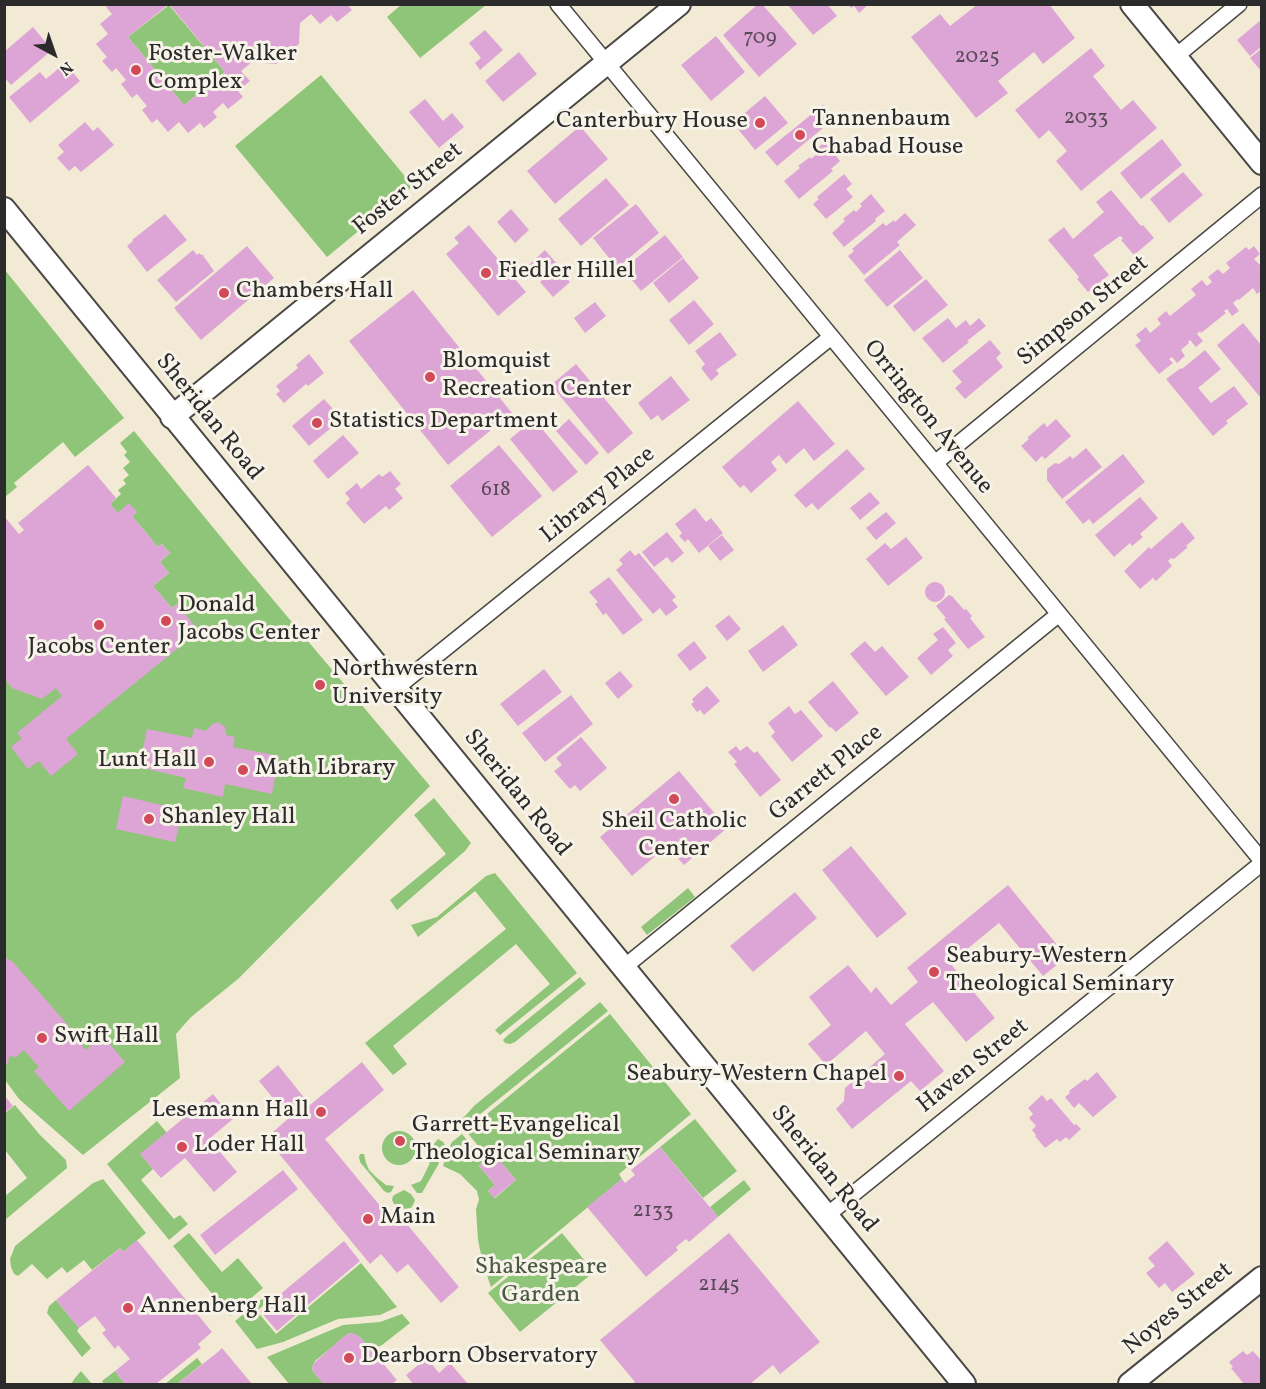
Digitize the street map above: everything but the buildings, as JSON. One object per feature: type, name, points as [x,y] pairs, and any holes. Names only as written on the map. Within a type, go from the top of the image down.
[{"type":"main road","name":"Foster Street","points":[[172,417],[679,4]]},
{"type":"main road","points":[[1132,4],[1262,163]]},
{"type":"main road","name":"Sheridan Road","points":[[4,209],[964,1384]]},
{"type":"main road","name":"Noyes Street","points":[[1130,1384],[1262,1278]]},
{"type":"street","name":"Orrington Avenue","points":[[558,4],[1262,862]]},
{"type":"street","points":[[1175,57],[1239,4]]},
{"type":"street","name":"Simpson Street","points":[[935,463],[1262,195]]},
{"type":"street","name":"Library Place","points":[[395,689],[831,337]]},
{"type":"street","name":"Garrett Place","points":[[623,968],[1059,614]]},
{"type":"street","name":"Haven Street","points":[[826,1216],[1262,862]]},
{"type":"green space","points":[[402,4],[486,5],[420,58],[387,17]]},
{"type":"green space","points":[[169,5],[225,72],[184,105],[128,37]]},
{"type":"green space","points":[[321,75],[413,186],[327,257],[235,146]]},
{"type":"green space","points":[[5,270],[124,418],[75,457],[63,442],[14,483],[17,487],[5,497]]},
{"type":"green space","points":[[134,431],[430,786],[238,979],[191,1017],[176,1034],[180,1078],[83,1155],[19,1099],[5,1080],[5,595],[183,612],[177,604],[172,608],[153,586],[169,573],[160,562],[170,553],[162,544],[158,547],[132,516],[137,512],[129,504],[118,513],[110,504],[121,494],[118,490],[126,484],[123,480],[129,475],[123,468],[130,462],[124,455],[127,452],[120,443]]},
{"type":"green space","points":[[434,798],[471,843],[465,851],[397,910],[390,900],[446,854],[414,815]]},
{"type":"green space","points":[[495,873],[577,973],[500,1035],[495,1030],[550,984],[516,944],[393,1046],[407,1064],[393,1075],[365,1043],[506,929],[475,891],[418,937],[411,925],[437,917],[486,876]]},
{"type":"green space","points":[[688,888],[695,897],[647,935],[641,927]]},
{"type":"green space","points":[[580,977],[586,984],[515,1042],[505,1043],[503,1040],[507,1036]]},
{"type":"green space","points":[[600,1002],[608,1011],[463,1128],[458,1122],[474,1106]]},
{"type":"green space","points":[[610,1014],[691,1114],[619,1174],[622,1179],[491,1287],[478,1240],[476,1209],[479,1200],[477,1191],[460,1174],[443,1166],[448,1150],[452,1142],[462,1134],[484,1161],[479,1166],[495,1185],[488,1191],[495,1198],[516,1180],[494,1154],[488,1158],[466,1131]]},
{"type":"green space","points":[[15,1105],[40,1135],[66,1160],[67,1168],[5,1220],[5,1196],[27,1178],[5,1150],[5,1113]]},
{"type":"green space","points":[[695,1119],[737,1171],[703,1198],[660,1147]]},
{"type":"green space","points":[[157,1121],[167,1133],[141,1154],[153,1169],[141,1180],[174,1219],[180,1215],[188,1224],[169,1240],[107,1164]]},
{"type":"green space","points":[[399,1131],[411,1136],[416,1148],[411,1160],[399,1165],[387,1160],[382,1148],[387,1136]]},
{"type":"green space","points":[[438,1139],[445,1145],[438,1165],[422,1193],[417,1193],[411,1185],[421,1181],[429,1165],[434,1144]]},
{"type":"green space","points":[[360,1154],[364,1154],[369,1170],[377,1178],[386,1185],[394,1186],[391,1192],[384,1191],[360,1162]]},
{"type":"green space","points":[[103,1179],[146,1233],[123,1252],[120,1248],[92,1270],[84,1260],[67,1273],[62,1267],[47,1279],[32,1264],[18,1276],[14,1274],[10,1259],[15,1246],[93,1183]]},
{"type":"green space","points":[[744,1180],[751,1189],[718,1217],[710,1207]]},
{"type":"green space","points":[[404,1190],[415,1200],[411,1208],[402,1209],[392,1200],[393,1196]]},
{"type":"green space","points":[[189,1233],[222,1272],[238,1258],[263,1288],[230,1316],[173,1246]]},
{"type":"green space","name":"Shakespeare Garden","points":[[562,1233],[594,1272],[520,1332],[488,1293]]},
{"type":"green space","points":[[361,1263],[397,1307],[380,1315],[338,1319],[283,1342],[257,1349],[235,1321],[268,1294],[271,1299],[257,1311],[276,1334]]},
{"type":"green space","points":[[56,1300],[79,1328],[77,1331],[91,1348],[82,1357],[47,1313],[49,1306]]},
{"type":"green space","points":[[402,1314],[410,1323],[382,1345],[372,1350],[360,1337],[351,1333],[315,1361],[312,1367],[313,1372],[324,1384],[289,1384],[267,1357],[343,1325],[380,1322]]},
{"type":"green space","points":[[197,1358],[202,1364],[177,1384],[165,1384]]},
{"type":"green space","points":[[81,1371],[92,1384],[71,1384]]},
{"type":"green space","points":[[115,1371],[125,1384],[104,1384],[102,1381]]},
{"type":"place","name":"Foster-Walker Complex","points":[[136,70]]},
{"type":"place","name":"Canterbury House","points":[[760,123]]},
{"type":"place","name":"Tannenbaum Chabad House","points":[[800,135]]},
{"type":"place","name":"Fiedler Hillel","points":[[486,273]]},
{"type":"place","name":"Chambers Hall","points":[[224,293]]},
{"type":"place","name":"Blomquist Recreation Center","points":[[430,377]]},
{"type":"place","name":"Statistics Department","points":[[317,423]]},
{"type":"place","name":"Donald Jacobs Center","points":[[166,621]]},
{"type":"place","name":"Jacobs Center","points":[[99,625]]},
{"type":"place","name":"Northwestern University","points":[[320,685]]},
{"type":"place","name":"Lunt Hall","points":[[209,762]]},
{"type":"place","name":"Math Library","points":[[243,770]]},
{"type":"place","name":"Sheil Catholic Center","points":[[674,799]]},
{"type":"place","name":"Shanley Hall","points":[[149,819]]},
{"type":"place","name":"Seabury-Western Theological Seminary","points":[[934,972]]},
{"type":"place","name":"Swift Hall","points":[[42,1038]]},
{"type":"place","name":"Seabury-Western Chapel","points":[[899,1076]]},
{"type":"place","name":"Lesemann Hall","points":[[321,1112]]},
{"type":"place","name":"Garrett-Evangelical Theological Seminary","points":[[400,1141]]},
{"type":"place","name":"Loder Hall","points":[[182,1147]]},
{"type":"place","name":"Main","points":[[368,1219]]},
{"type":"place","name":"Annenberg Hall","points":[[128,1308]]},
{"type":"place","name":"Dearborn Observatory","points":[[349,1358]]}]
